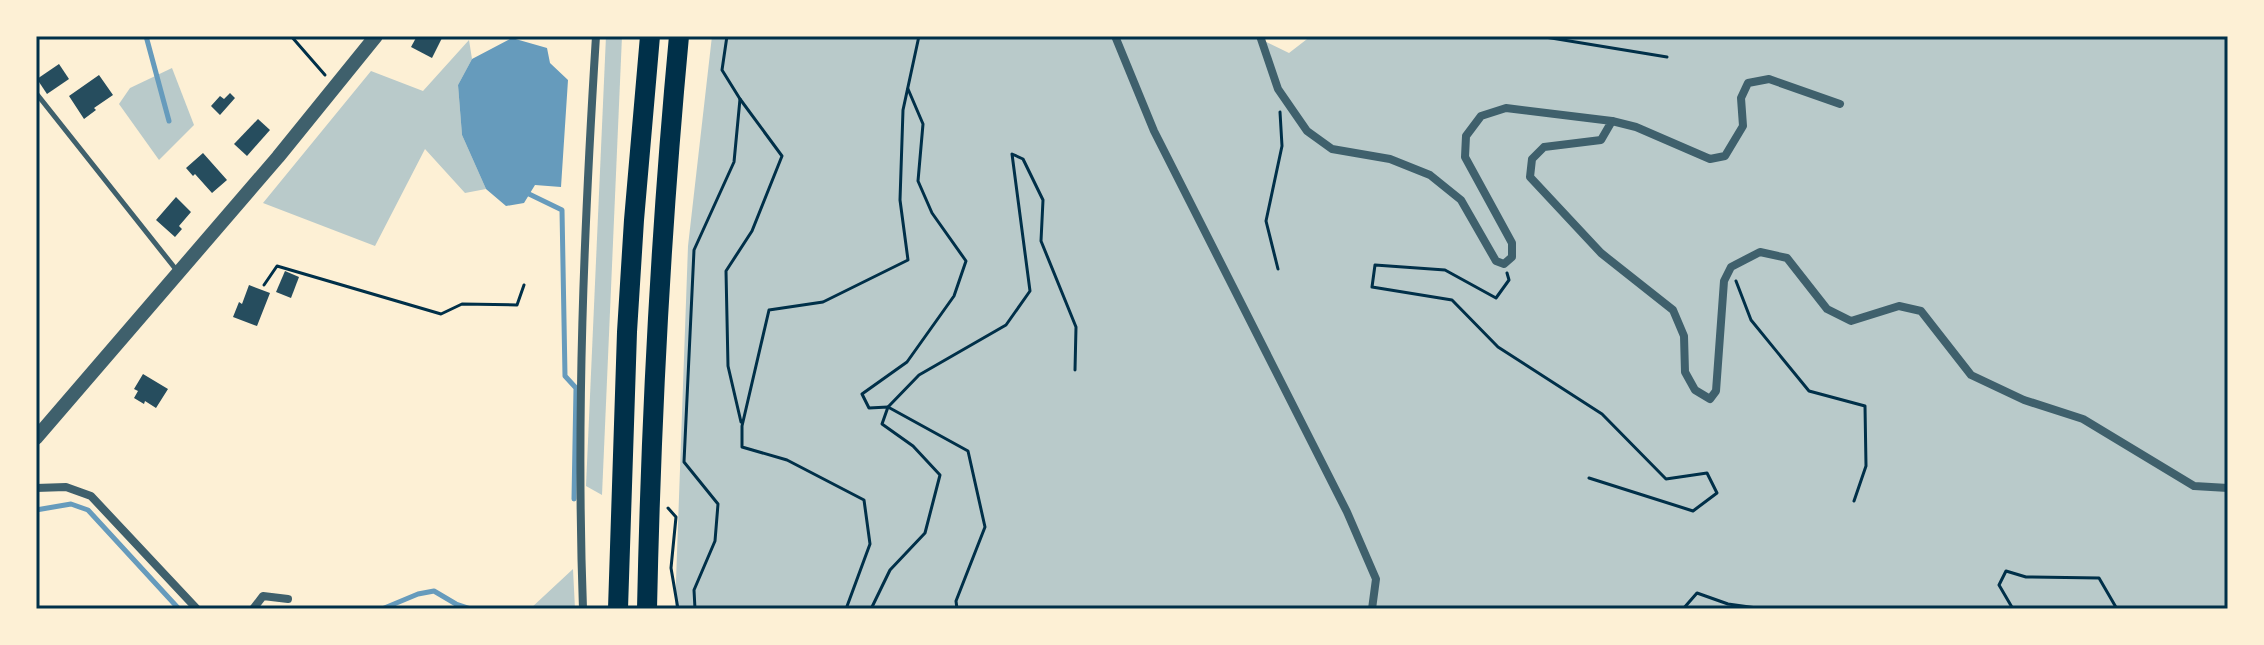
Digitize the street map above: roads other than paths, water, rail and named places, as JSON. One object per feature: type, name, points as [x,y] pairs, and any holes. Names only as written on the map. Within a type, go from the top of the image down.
[{"type":"highway","points":[[618,609],[629,220],[639,36]]},
{"type":"highway","points":[[627,332],[650,36]]},
{"type":"highway","points":[[647,609],[650,447],[679,36]]},
{"type":"highway","points":[[671,116],[686,36]]},
{"type":"street","points":[[36,438],[278,157],[376,36]]},
{"type":"street","points":[[583,609],[579,507],[585,211],[596,36]]},
{"type":"street","points":[[1115,36],[1154,131],[1347,512],[1376,579],[1372,609]]},
{"type":"street","points":[[1260,36],[1278,89],[1307,131],[1332,149],[1390,159],[1430,175],[1461,200],[1496,261],[1504,264],[1512,257],[1512,243],[1465,157],[1466,136],[1481,116],[1506,108],[1612,121],[1636,127],[1710,159],[1725,156],[1743,126],[1741,98],[1748,83],[1769,79],[1840,104]]},
{"type":"street","points":[[1612,121],[1601,140],[1544,147],[1532,159],[1530,177],[1601,253],[1673,310],[1684,336],[1685,372],[1695,390],[1710,399],[1716,391],[1724,281],[1731,267],[1760,252],[1787,258],[1827,309],[1851,321],[1899,306],[1921,311],[1971,375],[2024,400],[2083,419],[2194,486],[2228,488]]},
{"type":"street","points":[[36,488],[66,487],[91,496],[197,609]]},
{"type":"street","points":[[253,609],[263,596],[288,599]]},
{"type":"lane","points":[[36,93],[178,273]]},
{"type":"water","points":[[512,38],[547,48],[550,63],[568,80],[561,187],[535,185],[524,203],[506,206],[486,189],[462,135],[458,85],[472,59]]},
{"type":"waterway","points":[[146,36],[169,121]]},
{"type":"waterway","points":[[529,194],[562,210],[565,376],[576,388],[574,499]]},
{"type":"waterway","points":[[36,510],[71,504],[88,510],[179,609]]},
{"type":"waterway","points":[[382,609],[434,591],[471,609]]}]
